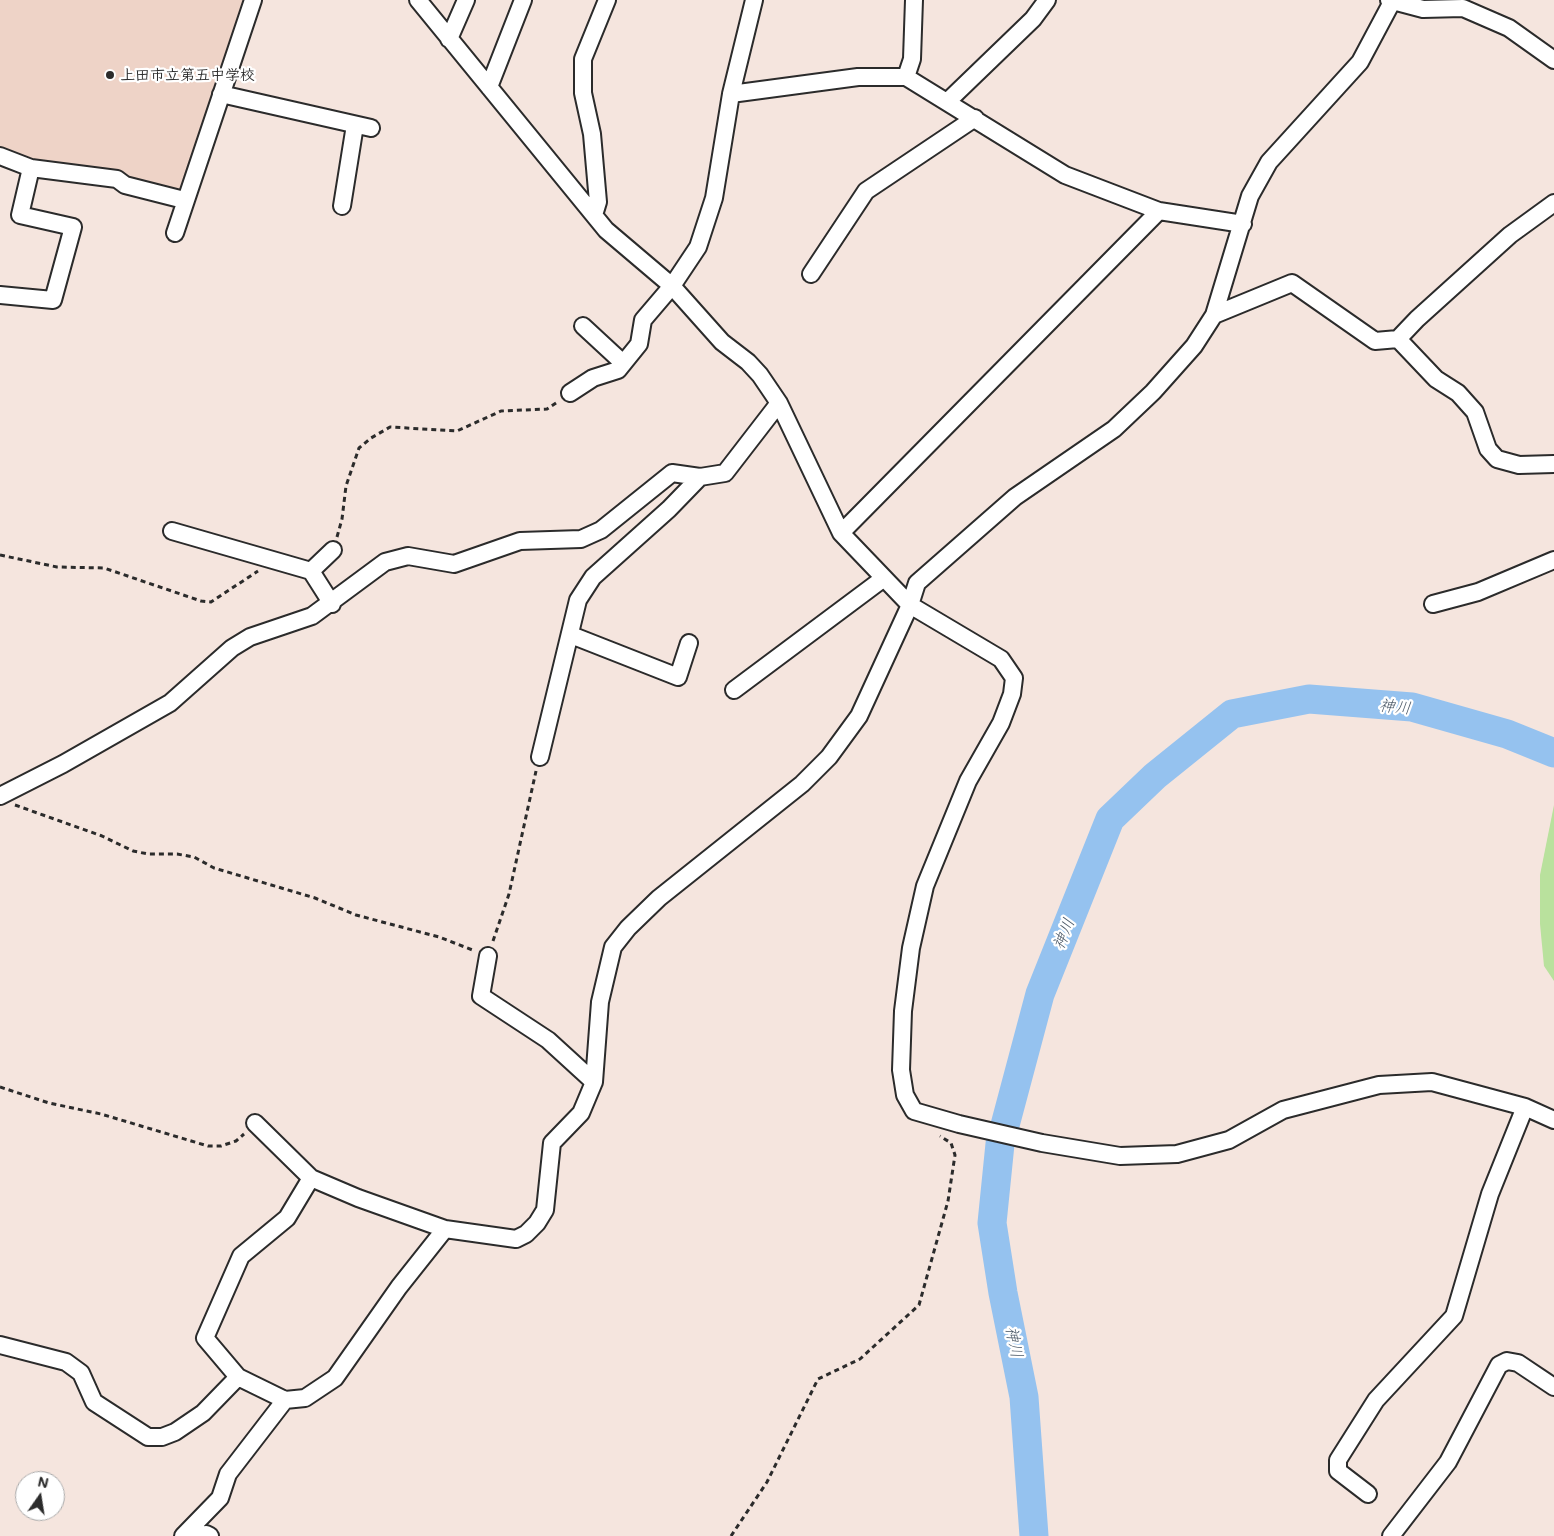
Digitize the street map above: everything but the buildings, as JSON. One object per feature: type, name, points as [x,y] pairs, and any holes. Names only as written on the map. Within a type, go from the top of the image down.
[{"type":"street","points":[[175,233],[184,200],[253,0]]},
{"type":"street","points":[[418,0],[606,230],[672,286],[722,342],[748,362],[779,404],[841,533],[910,605],[1001,659],[1014,678],[1012,694],[1001,723],[968,781],[925,886],[908,966],[903,1010],[901,1070],[905,1095],[914,1112],[1042,1143],[1120,1156],[1177,1154],[1229,1140],[1283,1110],[1379,1085],[1432,1082],[1525,1107],[1554,1120]]},
{"type":"street","points":[[449,38],[466,0]]},
{"type":"street","points":[[489,87],[523,0]]},
{"type":"street","points":[[594,215],[598,202],[592,134],[583,93],[583,59],[606,0]]},
{"type":"street","points":[[570,392],[593,378],[618,370],[639,344],[643,320],[672,286],[698,247],[714,198],[731,94],[754,0]]},
{"type":"street","points":[[906,77],[912,59],[914,0]]},
{"type":"street","points":[[948,101],[1033,19],[1048,0]]},
{"type":"street","points":[[256,1123],[311,1178],[358,1198],[445,1228],[516,1239],[526,1234],[537,1223],[545,1210],[552,1142],[581,1113],[594,1082],[599,1010],[613,947],[628,928],[659,898],[802,784],[829,756],[859,716],[910,605],[917,583],[1014,497],[1114,429],[1153,392],[1194,346],[1214,315],[1250,196],[1269,162],[1360,62],[1391,0],[1423,9],[1463,8],[1509,28],[1554,60]]},
{"type":"street","points":[[731,94],[858,77],[906,77],[1065,174],[1159,211],[1242,224]]},
{"type":"street","points":[[222,94],[363,127],[342,206]]},
{"type":"street","points":[[812,274],[866,191],[975,118]]},
{"type":"street","points":[[0,156],[31,168],[117,179],[126,185],[184,200]]},
{"type":"street","points":[[0,295],[53,300],[73,227],[20,215],[31,168]]},
{"type":"street","points":[[1214,315],[1292,283],[1375,341],[1398,339],[1416,319],[1510,235],[1554,203]]},
{"type":"street","points":[[841,533],[1159,211]]},
{"type":"street","points":[[583,326],[623,363]]},
{"type":"street","points":[[1398,339],[1436,379],[1458,393],[1475,412],[1488,449],[1497,459],[1520,465],[1554,464]]},
{"type":"street","points":[[5,800],[170,702],[232,648],[250,637],[312,616],[332,604],[385,562],[408,556],[454,564],[520,542],[581,538],[601,530],[672,473],[700,478],[725,473],[779,404]]},
{"type":"street","points":[[540,757],[578,600],[593,577],[669,509],[700,478]]},
{"type":"street","points":[[172,531],[311,571],[332,604]]},
{"type":"street","points":[[311,571],[333,550]]},
{"type":"street","points":[[1433,604],[1478,592],[1554,560]]},
{"type":"street","points":[[734,690],[884,578]]},
{"type":"street","points":[[571,635],[678,677],[689,642]]},
{"type":"street","points":[[488,956],[481,996],[548,1040],[594,1082]]},
{"type":"street","points":[[1368,1494],[1338,1471],[1338,1460],[1376,1400],[1454,1316],[1490,1194],[1525,1107]]},
{"type":"street","points":[[311,1178],[287,1218],[241,1256],[205,1338],[238,1378],[285,1400],[305,1398],[335,1378],[399,1287],[445,1228]]},
{"type":"street","points":[[0,1345],[66,1362],[81,1373],[94,1402],[148,1437],[162,1437],[175,1432],[203,1413],[238,1378]]},
{"type":"street","points":[[1391,1536],[1448,1462],[1499,1365],[1506,1361],[1518,1363],[1554,1387]]},
{"type":"street","points":[[183,1536],[220,1498],[228,1474],[285,1400]]},
{"type":"street","points":[[200,1536],[206,1534],[210,1536]]},
{"type":"path","points":[[333,550],[342,518],[346,486],[358,448],[371,438],[390,427],[457,431],[501,411],[547,409],[570,392]]},
{"type":"path","points":[[0,555],[57,567],[104,568],[201,601],[211,602],[272,560]]},
{"type":"path","points":[[5,800],[102,836],[133,851],[148,854],[178,854],[194,857],[214,868],[314,898],[356,915],[439,936],[488,956],[509,894],[540,757]]},
{"type":"path","points":[[0,1087],[49,1103],[101,1114],[208,1146],[221,1146],[236,1141],[256,1123]]},
{"type":"path","points":[[731,1536],[767,1482],[818,1379],[860,1359],[919,1305],[948,1201],[954,1155],[951,1143],[935,1133]]},
{"type":"shaded area","name":"上田市立第五中学校","points":[[0,0],[245,0],[181,192],[138,182],[126,175],[19,159],[0,150]]},
{"type":"green space","points":[[1554,805],[1554,981],[1544,966],[1540,924],[1540,875]]},
{"type":"waterway","name":"神川","points":[[1034,1536],[1024,1397],[1003,1293],[992,1223],[1000,1144],[1040,994],[1110,819],[1155,776],[1232,714],[1309,699],[1412,707],[1507,734],[1554,753]]},
{"type":"place","name":"上田市立第五中学校","points":[[110,75]]}]
